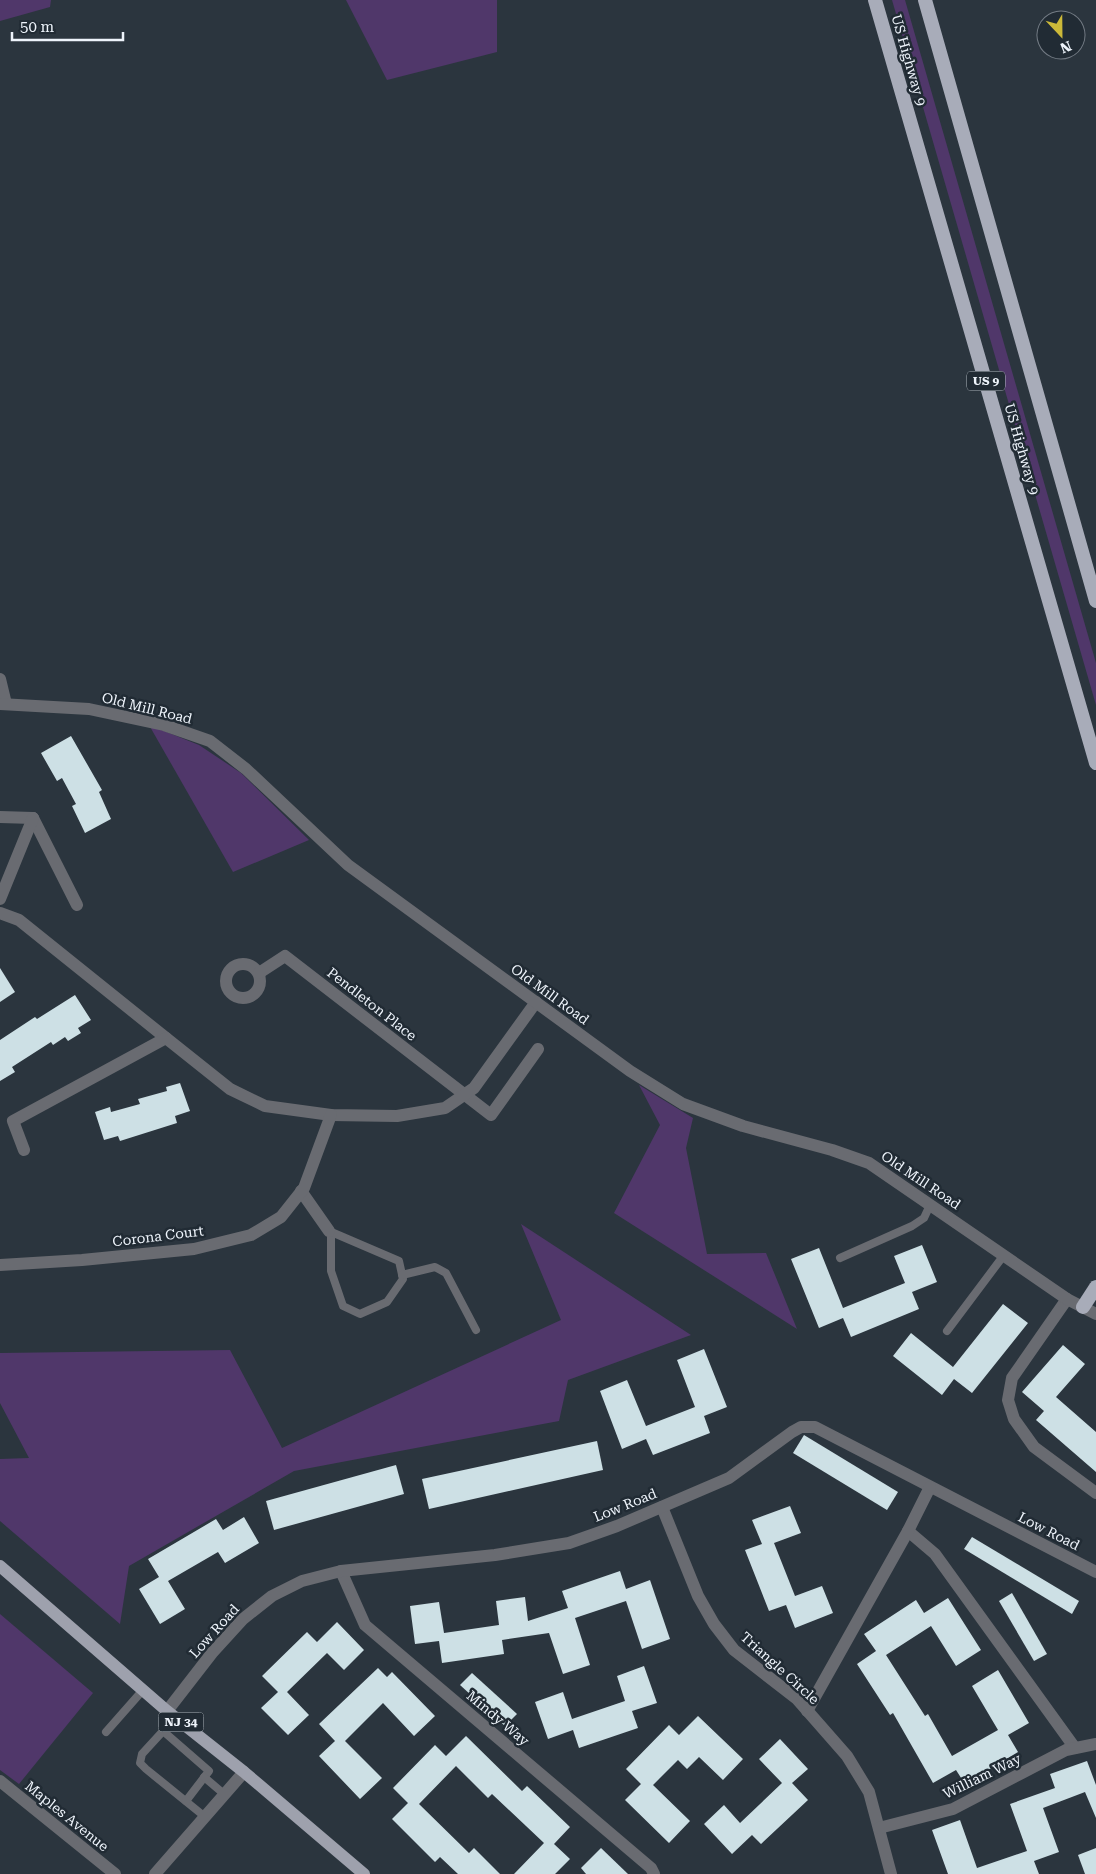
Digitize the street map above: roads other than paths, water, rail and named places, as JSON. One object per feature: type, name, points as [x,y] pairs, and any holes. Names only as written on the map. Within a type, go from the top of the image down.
[{"type":"highway","name":"US Highway 9","points":[[875,0],[1096,763]]},
{"type":"highway","points":[[925,0],[1096,601]]},
{"type":"highway","points":[[1083,1307],[1096,1287]]},
{"type":"main road","name":"NJ 34","points":[[0,1566],[171,1714],[244,1772],[364,1874]]},
{"type":"street","points":[[0,679],[3,704]]},
{"type":"street","name":"Old Mill Road","points":[[3,704],[89,709],[164,725],[210,741],[246,769],[348,865],[630,1071],[683,1104],[743,1126],[832,1150],[869,1163],[1067,1299],[1096,1314]]},
{"type":"street","points":[[0,816],[33,818]]},
{"type":"street","points":[[0,898],[33,818]]},
{"type":"street","points":[[33,818],[76,904]]},
{"type":"street","points":[[0,913],[20,920],[230,1089],[265,1106],[331,1115],[397,1116],[445,1108],[474,1088],[536,1002]]},
{"type":"street","name":"Pendleton Place","points":[[259,973],[285,956],[490,1115],[538,1049]]},
{"type":"street","points":[[24,1150],[13,1121],[166,1038]]},
{"type":"street","name":"Corona Court","points":[[0,1265],[82,1260],[194,1249],[251,1234],[281,1217],[304,1188],[331,1115]]},
{"type":"street","points":[[301,1191],[329,1231]]},
{"type":"street","points":[[1067,1299],[1012,1378],[1008,1400],[1014,1419],[1034,1447],[1096,1493]]},
{"type":"street","name":"Low Road","points":[[171,1714],[212,1653],[243,1619],[272,1596],[302,1581],[341,1571],[495,1555],[568,1543],[617,1526],[729,1478],[801,1426],[815,1427],[1096,1572]]},
{"type":"street","points":[[807,1711],[908,1531],[930,1487]]},
{"type":"street","name":"Triangle Circle","points":[[662,1507],[698,1596],[714,1624],[734,1650],[796,1699],[846,1756],[870,1792],[891,1874]]},
{"type":"street","points":[[908,1531],[935,1554],[1076,1748]]},
{"type":"street","name":"Mindy Way","points":[[341,1571],[365,1625],[651,1868],[654,1874]]},
{"type":"street","name":"William Way","points":[[879,1828],[953,1809],[1066,1750],[1096,1744]]},
{"type":"street","points":[[155,1874],[244,1772]]},
{"type":"street","name":"Maples Avenue","points":[[0,1781],[115,1874]]},
{"type":"lane","points":[[840,1258],[912,1226],[924,1218],[930,1205]]},
{"type":"lane","points":[[329,1231],[398,1261],[403,1279],[387,1302],[360,1314],[343,1306],[331,1271],[331,1234],[329,1231]]},
{"type":"lane","points":[[947,1331],[1004,1255]]},
{"type":"lane","points":[[402,1275],[435,1267],[446,1273],[476,1330]]},
{"type":"lane","points":[[106,1732],[143,1690]]},
{"type":"lane","points":[[171,1714],[163,1732],[142,1754],[140,1763],[204,1816]]},
{"type":"lane","points":[[163,1732],[209,1771],[186,1801]]},
{"type":"lane","points":[[204,1777],[224,1794]]}]
